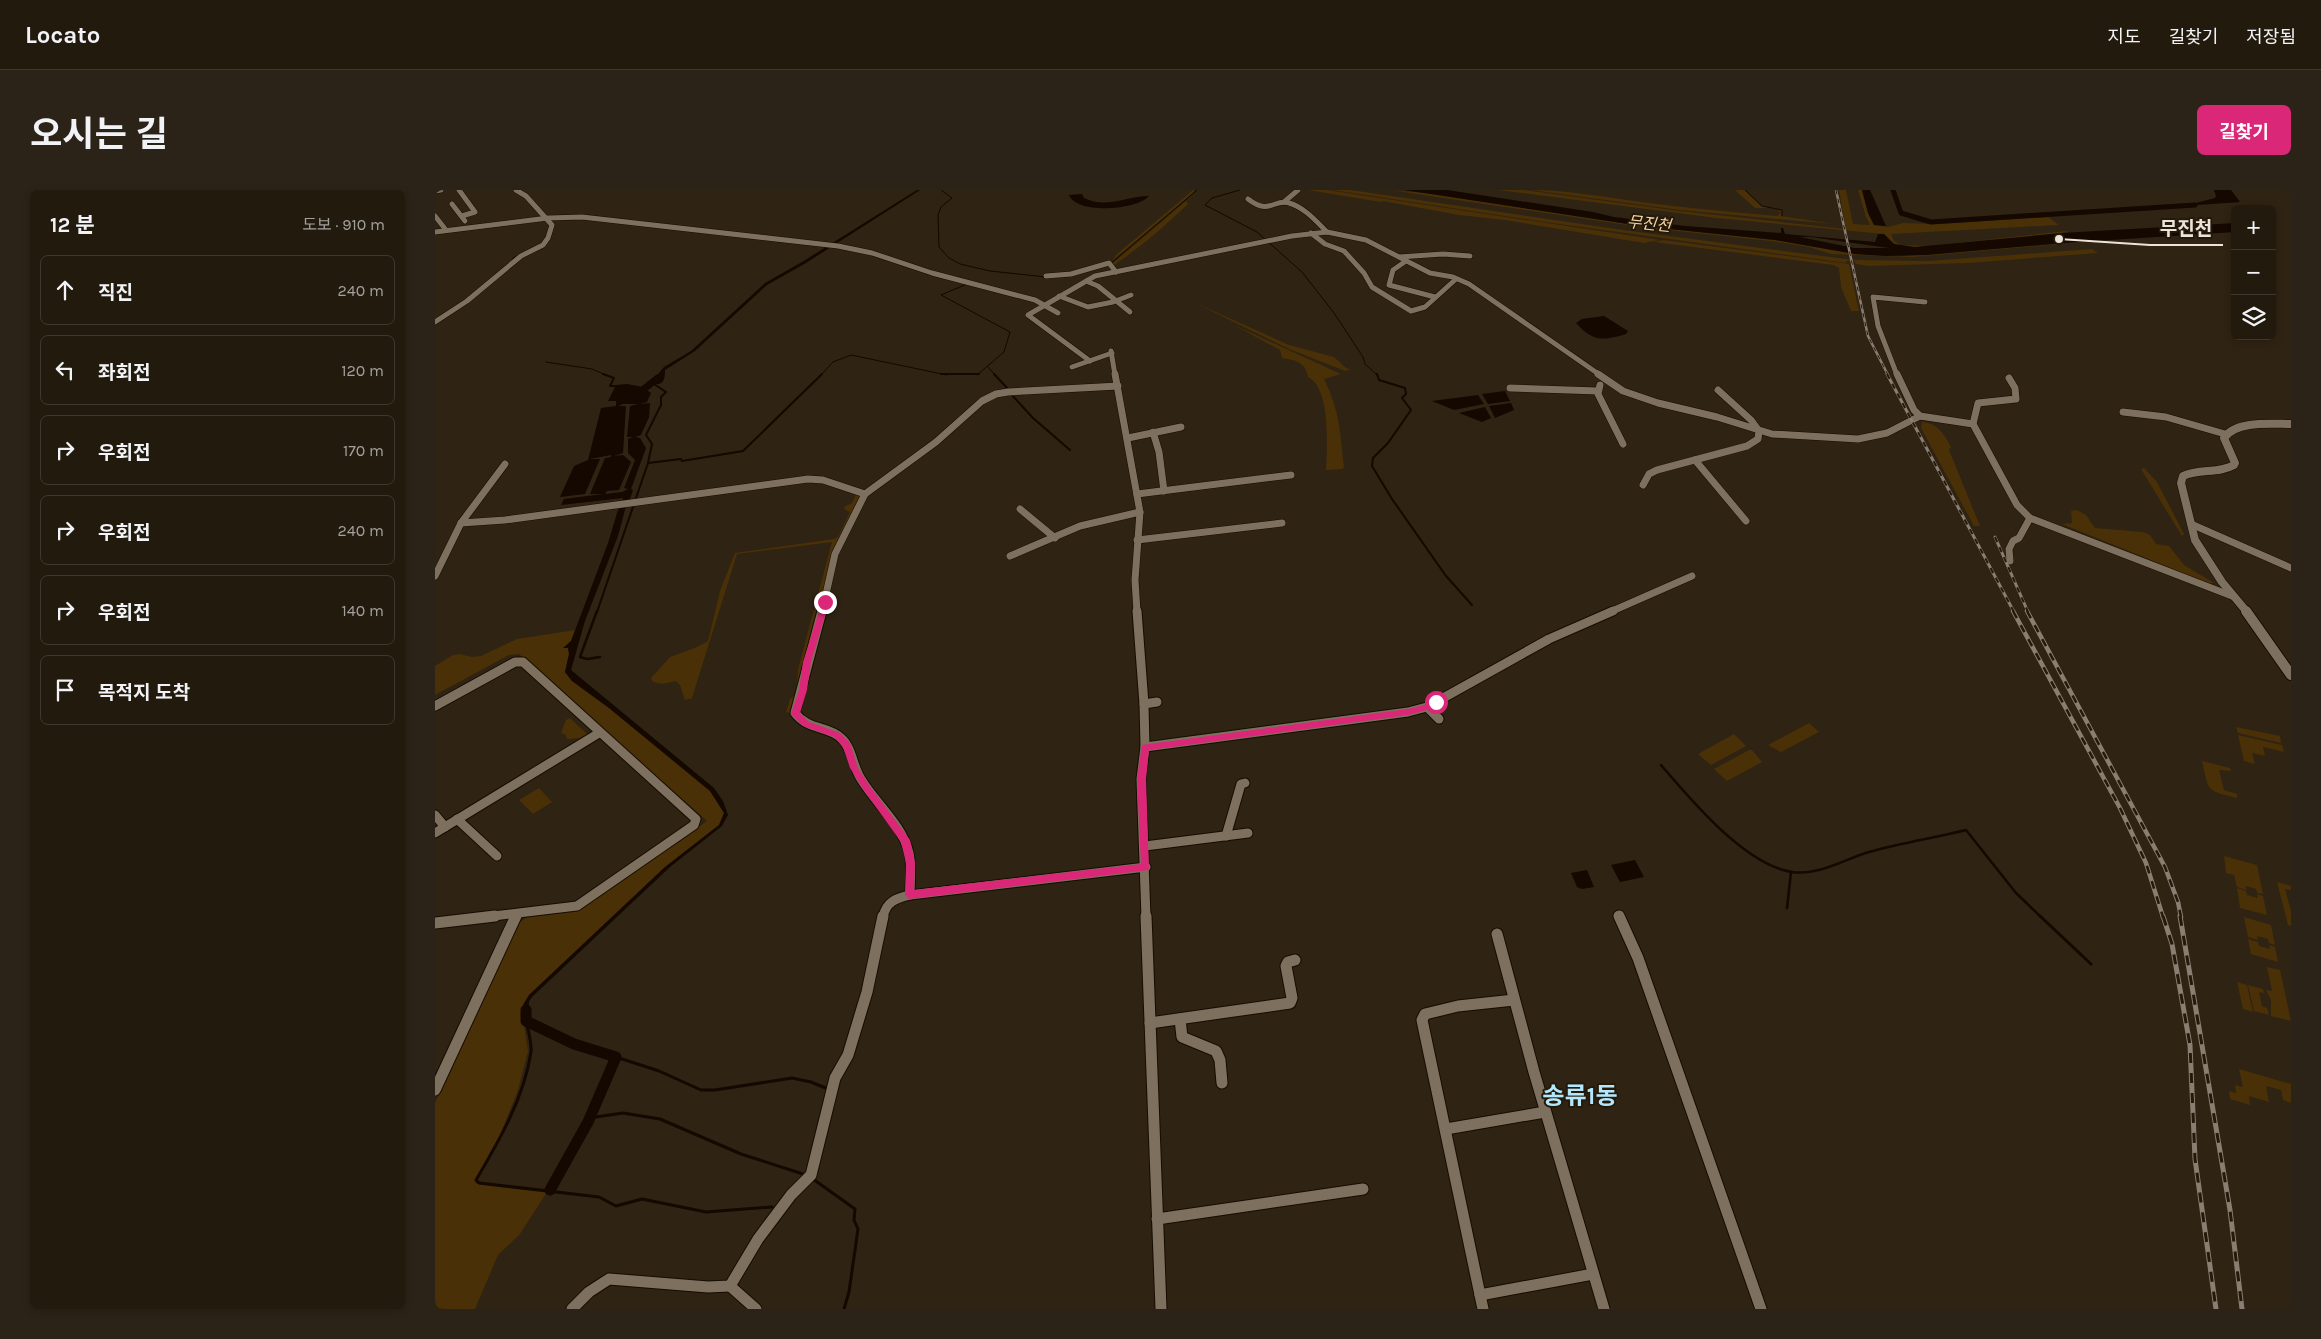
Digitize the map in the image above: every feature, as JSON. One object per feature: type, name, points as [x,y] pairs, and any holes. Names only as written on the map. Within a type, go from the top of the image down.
[{"type":"street","points":[[435,191],[441,190]]},
{"type":"street","points":[[459,190],[475,212],[462,216]]},
{"type":"street","points":[[519,191],[530,190]]},
{"type":"street","points":[[1248,199],[1263,207],[1274,206],[1284,202],[1298,190]]},
{"type":"street","points":[[435,322],[467,301],[521,256],[546,242],[552,228],[547,218],[519,191]]},
{"type":"street","points":[[1284,202],[1308,215],[1327,232]]},
{"type":"street","points":[[453,204],[469,228]]},
{"type":"street","points":[[435,216],[446,230]]},
{"type":"street","points":[[435,232],[547,218],[599,218],[830,244],[871,253],[931,273],[1044,305],[1058,313]]},
{"type":"street","points":[[1090,361],[1028,315],[1086,281],[1116,272],[1268,241],[1327,232],[1366,240],[1430,273],[1456,279],[1477,289],[1617,388],[1645,399],[1772,434],[1835,439],[1857,439],[1887,433],[1920,416],[1973,424]]},
{"type":"street","points":[[1311,233],[1325,244],[1344,252],[1364,273],[1372,287],[1405,308],[1418,311],[1425,308],[1446,284],[1456,279]]},
{"type":"street","points":[[1435,297],[1389,285],[1395,268],[1402,259],[1449,254],[1470,256]]},
{"type":"street","points":[[1046,276],[1071,274],[1111,264],[1116,272]]},
{"type":"street","points":[[1086,281],[1098,286],[1130,312]]},
{"type":"street","points":[[1059,296],[1088,307],[1117,301],[1131,295]]},
{"type":"street","points":[[1920,416],[1914,410],[1884,344],[1874,318],[1873,297],[1925,302]]},
{"type":"street","points":[[1072,367],[1111,352],[1140,512],[1135,580],[1144,704],[1145,747],[1141,779],[1146,867],[1161,1309]]},
{"type":"street","points":[[2009,378],[2015,388],[2016,400],[1978,403],[1974,413],[1973,424],[2017,505],[2030,518],[2233,596]]},
{"type":"street","points":[[1598,391],[1605,380]]},
{"type":"street","points":[[909,895],[911,863],[905,840],[866,787],[855,768],[847,745],[837,735],[806,724],[795,714],[803,690],[807,662],[825,602],[835,554],[865,494],[936,442],[958,420],[989,396],[1011,392],[1118,386]]},
{"type":"street","points":[[1510,388],[1598,391]]},
{"type":"street","points":[[1718,390],[1751,420],[1759,431]]},
{"type":"street","points":[[1598,391],[1623,444]]},
{"type":"street","points":[[2123,412],[2166,417],[2225,434],[2233,429],[2251,425],[2291,424]]},
{"type":"street","points":[[1128,438],[1181,427]]},
{"type":"street","points":[[1643,485],[1649,474],[1657,470],[1753,443],[1757,439],[1759,431]]},
{"type":"street","points":[[1153,432],[1159,452],[1164,491]]},
{"type":"street","points":[[2225,434],[2224,438],[2235,463],[2232,467],[2192,472],[2183,476],[2181,480],[2195,540],[2222,582],[2246,610],[2291,675]]},
{"type":"street","points":[[1695,460],[1746,521]]},
{"type":"street","points":[[435,576],[461,523],[505,464]]},
{"type":"street","points":[[1137,494],[1291,475]]},
{"type":"street","points":[[461,523],[505,520],[808,478],[823,480],[865,494]]},
{"type":"street","points":[[1020,509],[1055,538]]},
{"type":"street","points":[[1010,556],[1089,524],[1140,512]]},
{"type":"street","points":[[2010,561],[2009,549],[2013,541],[2019,538],[2030,518]]},
{"type":"street","points":[[2191,524],[2291,568]]},
{"type":"street","points":[[1137,540],[1277,526]]},
{"type":"street","points":[[1145,747],[1327,726],[1403,710],[1427,707],[1549,639],[1692,576]]},
{"type":"street","points":[[435,706],[515,662],[523,662],[599,733],[696,819],[693,825],[577,906],[435,923]]},
{"type":"street","points":[[1144,704],[1157,702]]},
{"type":"street","points":[[1427,707],[1439,719]]},
{"type":"street","points":[[435,833],[599,733]]},
{"type":"street","points":[[1226,836],[1241,784],[1245,783]]},
{"type":"street","points":[[435,815],[445,827]]},
{"type":"street","points":[[457,819],[497,856]]},
{"type":"street","points":[[1145,846],[1248,833]]},
{"type":"street","points":[[730,1286],[758,1239],[791,1195],[810,1177],[835,1078],[848,1055],[867,992],[884,910],[887,904],[909,895],[1146,867]]},
{"type":"street","points":[[435,1090],[517,914]]},
{"type":"street","points":[[1619,916],[1665,1025],[1761,1309]]},
{"type":"street","points":[[1497,934],[1545,1112],[1604,1309]]},
{"type":"street","points":[[1151,1023],[1290,1003],[1292,998],[1286,966],[1288,962],[1295,960]]},
{"type":"street","points":[[1483,1309],[1422,1020],[1425,1014],[1435,1011],[1471,1004],[1515,1000]]},
{"type":"street","points":[[1181,1019],[1182,1037],[1216,1051],[1220,1060],[1222,1083]]},
{"type":"street","points":[[1446,1129],[1545,1112]]},
{"type":"street","points":[[1157,1219],[1363,1189]]},
{"type":"street","points":[[1480,1295],[1593,1274]]},
{"type":"street","points":[[572,1309],[586,1293],[609,1279],[708,1287],[730,1286],[743,1300],[756,1309]]},
{"type":"shaded area","points":[[1193,190],[1195,191],[1184,201],[1111,262],[1117,254]]},
{"type":"shaded area","points":[[1308,190],[1327,190],[1660,240],[1644,243]]},
{"type":"shaded area","points":[[1333,190],[1351,190],[1623,230],[1854,260],[1929,261],[2092,249],[2098,253],[1968,263],[1868,266],[1856,264],[1854,261],[1846,261],[1846,263],[1545,222]]},
{"type":"shaded area","points":[[1390,190],[1437,194],[1641,226],[1775,240],[1855,254],[1902,256],[2083,242],[1913,257],[1831,254],[1809,247],[1771,241],[1640,227]]},
{"type":"shaded area","points":[[1498,190],[1524,190],[1680,211],[1846,229],[1839,190],[1846,190],[1853,224],[1870,225],[1858,190],[1862,190],[1868,213],[1874,225],[1888,227],[1903,223],[1936,224],[2048,217],[2059,225],[1891,234],[1894,241],[1901,245],[1929,246],[2069,232],[1952,246],[1909,247],[1895,244],[1884,234],[1716,218]]},
{"type":"shaded area","points":[[1531,190],[1572,192],[1675,206],[1777,216],[1781,213],[1776,210],[1782,211],[1781,216],[1833,224],[1680,210]]},
{"type":"shaded area","points":[[1735,190],[1745,190],[1761,206],[1769,208],[1755,208]]},
{"type":"shaded area","points":[[1186,201],[1188,204],[1153,236],[1114,265],[1112,264]]},
{"type":"shaded area","points":[[1663,240],[1849,264],[1859,311],[1851,311],[1841,287],[1839,268],[1833,265],[1654,242]]},
{"type":"shaded area","points":[[1191,301],[1289,345],[1334,357],[1346,368],[1351,369],[1345,371],[1289,349]]},
{"type":"shaded area","points":[[1234,325],[1341,374],[1324,379],[1339,422],[1344,467],[1342,469],[1326,470],[1327,434],[1324,405],[1321,393],[1315,383],[1308,377],[1305,368],[1296,361],[1282,358],[1280,350]]},
{"type":"shaded area","points":[[1922,422],[1936,427],[1943,433],[1951,447],[1949,450],[1980,526],[1974,526],[1921,428]]},
{"type":"shaded area","points":[[2144,468],[2157,482],[2184,534],[2182,536],[2141,469]]},
{"type":"shaded area","points":[[856,494],[861,497],[838,542],[794,714],[786,712],[790,699],[796,694],[798,669],[832,542],[737,554],[692,698],[685,700],[680,685],[676,681],[662,684],[653,682],[651,678],[670,657],[708,641],[720,591],[735,553],[834,539],[838,537],[850,512],[845,510],[844,507],[852,503]]},
{"type":"shaded area","points":[[2077,510],[2086,515],[2095,528],[2143,532],[2150,535],[2156,544],[2169,546],[2184,565],[2214,583],[2208,583],[2062,524],[2072,523],[2071,511]]},
{"type":"shaded area","points":[[575,630],[571,641],[564,647],[568,648],[569,654],[565,672],[572,681],[609,708],[710,791],[724,813],[719,825],[665,867],[529,995],[523,1005],[528,1051],[518,1090],[500,1135],[475,1182],[477,1184],[547,1192],[520,1234],[498,1255],[475,1309],[435,1309],[435,1103],[516,925],[529,916],[580,910],[707,821],[519,654],[509,655],[435,695],[435,666],[453,655],[481,656],[517,639]]},
{"type":"shaded area","points":[[570,718],[587,734],[585,738],[567,739],[566,735],[561,733],[566,720]]},
{"type":"shaded area","points":[[1809,723],[1819,732],[1781,752],[1768,745]]},
{"type":"shaded area","points":[[2236,727],[2280,736],[2281,743],[2238,733]]},
{"type":"shaded area","points":[[1734,734],[1746,746],[1711,765],[1698,754]]},
{"type":"shaded area","points":[[2238,735],[2282,745],[2284,752],[2263,747],[2265,756],[2252,753],[2255,764],[2244,761]]},
{"type":"shaded area","points":[[1752,750],[1762,762],[1727,781],[1714,769]]},
{"type":"shaded area","points":[[2202,761],[2230,768],[2231,771],[2219,770],[2224,790],[2237,794],[2237,798],[2214,791],[2208,785]]},
{"type":"shaded area","points":[[539,788],[552,802],[533,814],[519,800]]},
{"type":"shaded area","points":[[2224,856],[2257,865],[2263,894],[2257,893],[2256,889],[2246,886],[2246,890],[2237,887],[2234,875],[2226,873]]},
{"type":"shaded area","points":[[2277,882],[2291,886],[2291,890],[2285,889],[2291,911],[2291,926],[2288,925]]},
{"type":"shaded area","points":[[2237,888],[2246,891],[2247,895],[2258,898],[2257,894],[2263,896],[2267,915],[2240,908]]},
{"type":"shaded area","points":[[2244,917],[2271,925],[2275,945],[2269,943],[2268,939],[2257,936],[2258,940],[2248,937]]},
{"type":"shaded area","points":[[2248,939],[2258,942],[2259,946],[2270,949],[2269,945],[2275,947],[2278,962],[2251,954]]},
{"type":"shaded area","points":[[2267,967],[2280,970],[2291,1021],[2271,1016],[2271,1000],[2266,990],[2272,991]]},
{"type":"shaded area","points":[[2237,982],[2247,985],[2253,1012],[2243,1009]]},
{"type":"shaded area","points":[[2248,985],[2263,989],[2264,993],[2259,992],[2262,1006],[2267,1008],[2269,1015],[2254,1011]]},
{"type":"shaded area","points":[[2239,1069],[2291,1084],[2291,1103],[2283,1100],[2281,1090],[2266,1086],[2269,1102],[2249,1096],[2250,1105],[2230,1099],[2229,1091],[2236,1093],[2235,1085],[2243,1087]]},
{"type":"water","points":[[917,190],[920,190],[806,263],[767,285],[695,351],[665,370],[664,379],[661,383],[647,384],[664,367],[691,351],[765,283]]},
{"type":"water","points":[[1404,190],[1447,190],[1593,212],[1614,217],[1685,226],[1781,233],[1781,228],[1783,228],[1785,234],[1875,242],[1878,234],[1884,234],[1894,244],[1915,247],[2062,233],[2231,223],[2231,232],[2063,243],[1927,255],[1885,256],[1855,254],[1775,240],[1641,226]],"holes":[[[1800,237],[1811,237],[1889,248],[1854,248]]]},
{"type":"water","points":[[1862,190],[1870,190],[1886,226],[1874,225],[1868,213]]},
{"type":"water","points":[[2214,190],[2231,190],[2240,202],[2184,206],[2215,198]]},
{"type":"water","points":[[1082,194],[1084,198],[1100,202],[1149,196],[1133,205],[1095,208],[1083,206],[1074,201],[1069,195]]},
{"type":"water","points":[[1604,316],[1628,331],[1626,334],[1605,339],[1593,337],[1576,323],[1582,319]]},
{"type":"water","points":[[627,384],[643,387],[651,393],[647,402],[640,404],[650,403],[649,417],[641,435],[635,437],[640,438],[646,448],[631,489],[633,490],[629,502],[622,503],[623,498],[561,505],[564,499],[603,494],[590,494],[605,458],[611,457],[611,455],[590,459],[600,459],[585,494],[560,497],[574,466],[588,460],[601,408],[616,406],[616,401],[608,401],[616,385]],"holes":[[[638,404],[630,406],[627,437],[633,437],[628,439],[628,453],[635,460],[624,488],[628,489],[622,492],[605,494],[607,491],[619,490],[631,462],[623,455],[614,456],[623,453],[626,406],[618,406]]]},
{"type":"water","points":[[1505,391],[1510,401],[1488,404],[1482,394]]},
{"type":"water","points":[[1478,395],[1484,404],[1454,410],[1432,401]]},
{"type":"water","points":[[1511,403],[1514,410],[1495,418],[1489,406]]},
{"type":"water","points":[[1485,407],[1491,418],[1482,422],[1459,413]]},
{"type":"water","points":[[626,506],[618,536],[585,621],[571,670],[714,788],[723,801],[728,815],[722,826],[670,867],[533,996],[529,1001],[528,1019],[524,1021],[523,1005],[529,995],[665,867],[719,825],[724,813],[710,791],[609,708],[572,681],[565,672],[569,654],[568,648],[563,648],[571,641],[608,543],[618,510]]},
{"type":"water","points":[[1635,860],[1644,877],[1620,882],[1611,865]]},
{"type":"water","points":[[1587,870],[1594,887],[1582,889],[1577,887],[1571,873]]},
{"type":"waterway","points":[[941,190],[952,198],[941,207],[938,215],[939,247],[949,258],[960,264],[990,271],[1046,277]]},
{"type":"waterway","points":[[1110,264],[1197,190]]},
{"type":"waterway","points":[[1240,190],[1212,198],[1205,205],[1257,232],[1302,272],[1334,313],[1363,357],[1365,364],[1377,375]]},
{"type":"waterway","points":[[1745,190],[1762,206],[1782,210],[1782,216]]},
{"type":"waterway","points":[[1893,190],[1901,213],[1931,222],[2195,205]]},
{"type":"waterway","points":[[511,263],[513,258],[519,255]]},
{"type":"waterway","points":[[484,284],[497,273]]},
{"type":"waterway","points":[[967,284],[941,295],[1010,332],[1004,352],[978,374]]},
{"type":"waterway","points":[[821,375],[833,362],[851,355],[942,374]]},
{"type":"waterway","points":[[546,362],[592,369],[606,375]]},
{"type":"waterway","points":[[988,367],[995,375]]},
{"type":"waterway","points":[[603,374],[614,378],[610,386],[616,386]]},
{"type":"waterway","points":[[942,374],[978,374]]},
{"type":"waterway","points":[[942,374],[947,375]]},
{"type":"waterway","points":[[994,374],[1010,391]]},
{"type":"waterway","points":[[1377,374],[1379,380],[1405,388],[1406,394],[1402,398],[1411,410],[1388,443],[1373,458],[1372,466],[1392,499],[1446,576],[1472,605]]},
{"type":"waterway","points":[[648,463],[681,459],[682,461],[743,451],[821,375]]},
{"type":"waterway","points":[[639,398],[640,392],[658,378]]},
{"type":"waterway","points":[[648,463],[652,444],[646,435],[661,405],[661,397],[666,392],[654,384]]},
{"type":"waterway","points":[[1011,394],[1033,418],[1070,450]]},
{"type":"waterway","points":[[597,612],[648,463]]},
{"type":"waterway","points":[[597,611],[580,657],[587,659],[600,657]]},
{"type":"waterway","points":[[1661,765],[1703,812],[1738,844],[1774,867],[1792,872],[1812,872],[1869,852],[1966,830],[2016,893],[2041,917]]},
{"type":"waterway","points":[[1787,908],[1791,872]]},
{"type":"waterway","points":[[2040,916],[2091,964]]},
{"type":"waterway","points":[[526,1010],[526,1021],[574,1044],[616,1057],[588,1122],[550,1190]]},
{"type":"waterway","points":[[526,1021],[531,1048],[528,1069],[510,1119],[476,1180],[479,1183],[599,1197],[616,1206],[642,1199],[706,1212],[772,1207]]},
{"type":"waterway","points":[[616,1057],[659,1071],[701,1090],[715,1090],[792,1078],[811,1082],[828,1089]]},
{"type":"waterway","points":[[589,1118],[623,1113],[660,1119],[741,1154],[806,1175]]},
{"type":"waterway","points":[[813,1179],[855,1209],[854,1220],[858,1229],[849,1292],[844,1309]]},
{"type":"railway","points":[[1836,190],[1868,336],[1888,375]]},
{"type":"railway","points":[[1887,374],[2014,612]]},
{"type":"railway","points":[[1995,537],[2028,612]]},
{"type":"railway","points":[[2013,611],[2120,808],[2146,863],[2163,917]]},
{"type":"railway","points":[[2027,611],[2165,867],[2178,902],[2181,917]]},
{"type":"railway","points":[[2163,916],[2172,944],[2190,1045],[2195,1159],[2216,1309]]},
{"type":"railway","points":[[2180,916],[2230,1210],[2242,1309]]},
{"type":"place","name":"무진천","points":[[2059,239]]},
{"type":"district","name":"송류1동","points":[[1580,1096]]},
{"type":"route","points":[[825,602],[807,662],[803,690],[795,714],[806,724],[843,738],[855,768],[866,787],[905,840],[911,863],[909,895],[1146,867],[1141,779],[1145,747],[1408,712],[1427,707],[1436,702]]}]
